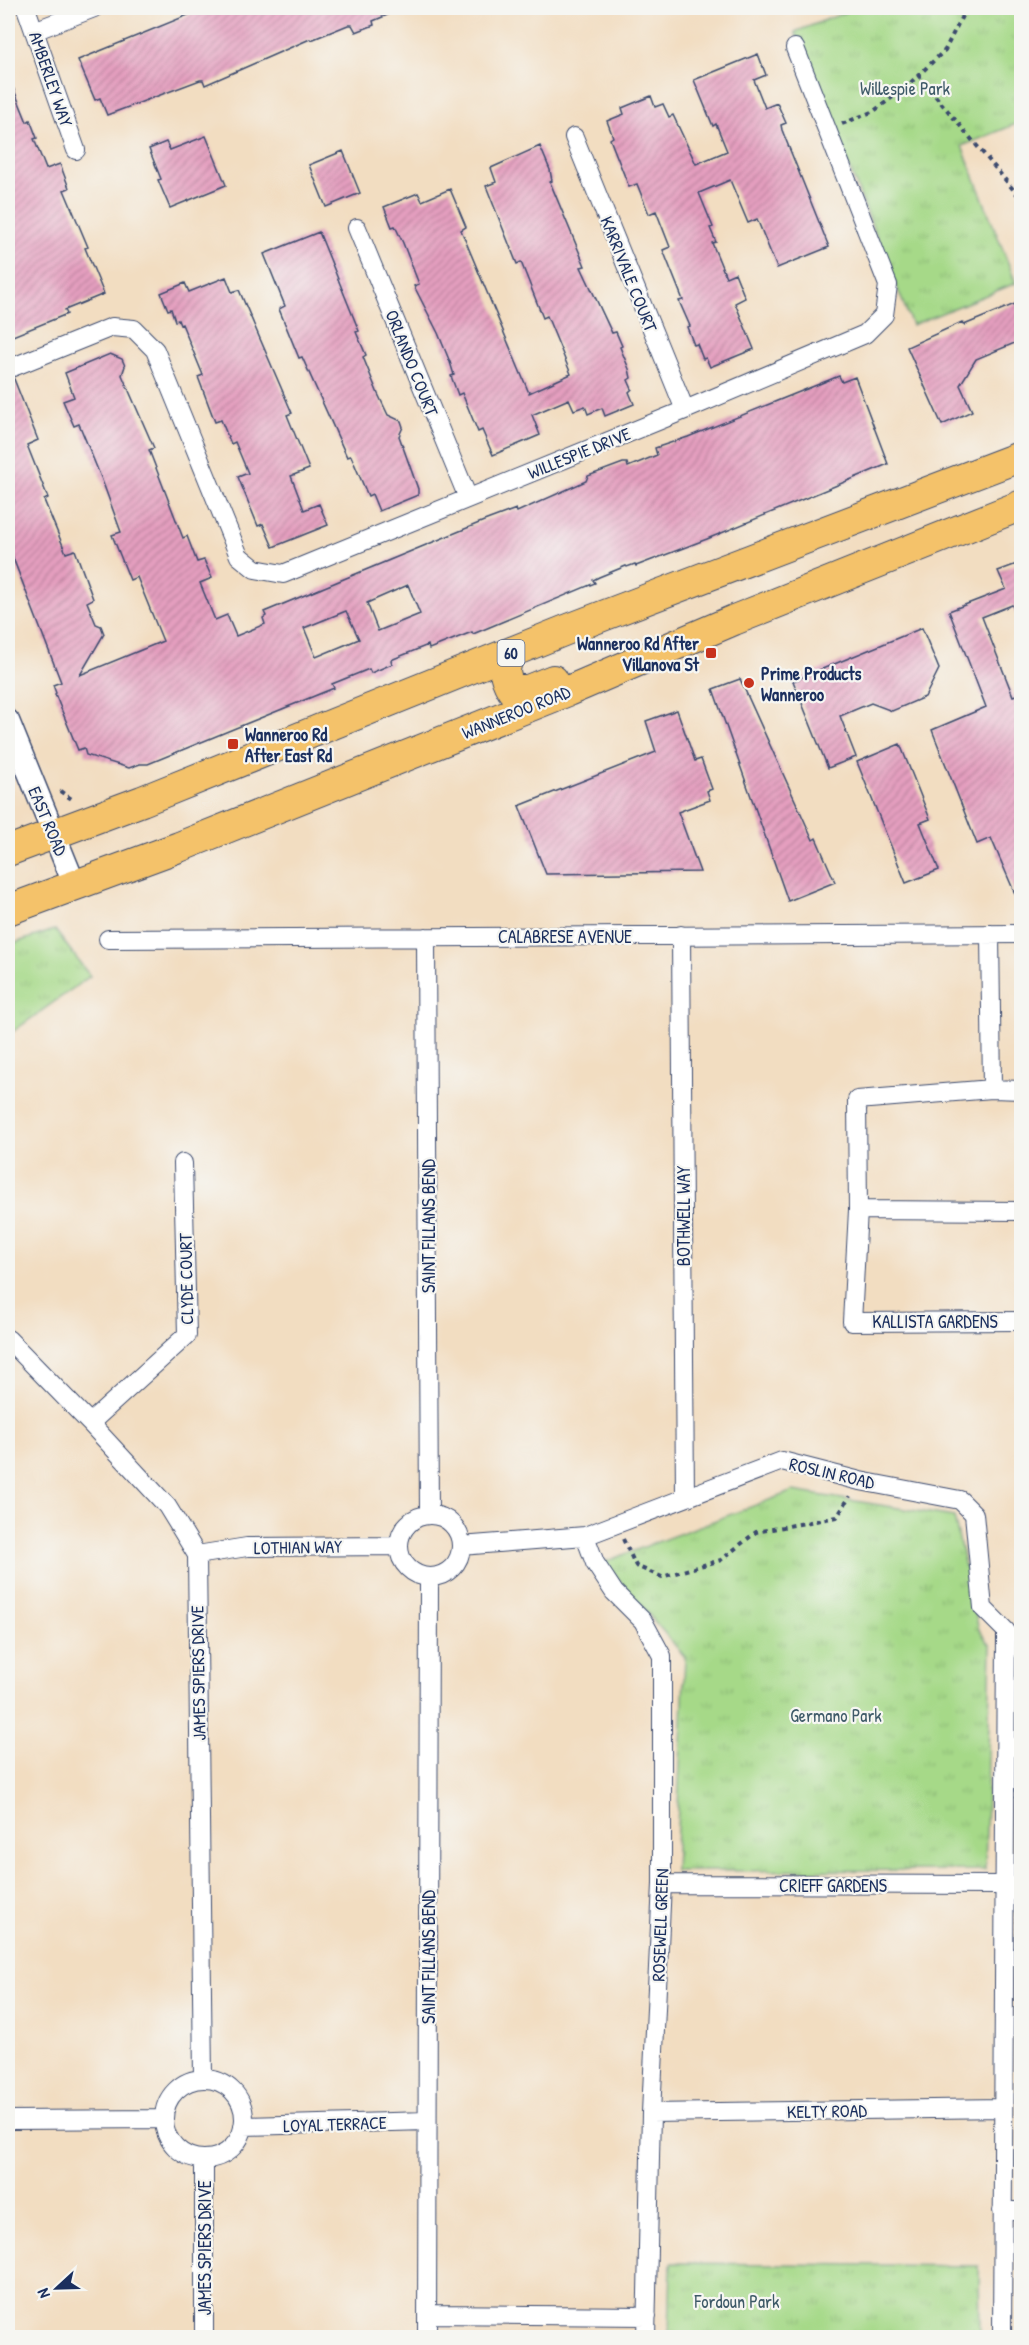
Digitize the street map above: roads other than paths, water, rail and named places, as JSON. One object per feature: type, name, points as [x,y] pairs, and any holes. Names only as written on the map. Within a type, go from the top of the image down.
[{"type":"highway","name":"60","points":[[8,851],[511,653],[1022,456]]},
{"type":"highway","name":"WANNEROO ROAD","points":[[8,910],[75,886],[558,695],[735,620],[1022,505]]},
{"type":"highway","name":"60","points":[[511,653],[503,668],[505,678],[512,690],[528,690],[680,630],[735,620]]},
{"type":"street","name":"AMBERLEY WAY","points":[[26,8],[76,150]]},
{"type":"street","points":[[34,31],[94,8]]},
{"type":"street","name":"WILLESPIE DRIVE","points":[[8,369],[111,327],[134,329],[155,350],[239,556],[255,568],[283,573],[685,410],[865,334],[884,315],[888,285],[795,48]]},
{"type":"street","name":"KARRIVALE COURT","points":[[574,137],[685,410]]},
{"type":"street","name":"ORLANDO COURT","points":[[357,228],[468,498]]},
{"type":"street","name":"EAST ROAD","points":[[8,721],[75,886]]},
{"type":"street","points":[[990,934],[992,1089]]},
{"type":"street","name":"CALABRESE AVENUE","points":[[108,939],[1022,934]]},
{"type":"street","name":"BOTHWELL WAY","points":[[681,935],[685,1497]]},
{"type":"street","name":"SAINT FILLANS BEND","points":[[426,937],[429,1515]]},
{"type":"street","name":"KALLISTA GARDENS","points":[[1022,1090],[992,1089],[857,1101],[858,1210],[852,1322],[1022,1321]]},
{"type":"street","name":"CLYDE COURT","points":[[90,1423],[187,1335],[183,1163]]},
{"type":"street","points":[[858,1210],[1022,1211]]},
{"type":"street","points":[[8,1339],[167,1506],[197,1555]]},
{"type":"street","name":"ROSLIN ROAD","points":[[461,1546],[585,1536],[782,1461],[860,1481],[960,1500],[974,1514],[983,1608],[1014,1631]]},
{"type":"street","points":[[429,1515],[440,1516],[449,1521],[457,1529],[461,1546],[459,1557],[453,1566],[445,1573],[429,1577],[409,1569],[403,1560],[399,1546],[406,1526],[414,1519],[429,1515]]},
{"type":"street","name":"ROSEWELL GREEN","points":[[585,1536],[595,1563],[614,1592],[643,1621],[662,1656],[662,1884],[651,2113],[646,2337]]},
{"type":"street","name":"LOTHIAN WAY","points":[[197,1555],[247,1548],[399,1546]]},
{"type":"street","name":"JAMES SPIERS DRIVE","points":[[197,1555],[203,2079]]},
{"type":"street","name":"SAINT FILLANS BEND","points":[[427,2337],[429,1577]]},
{"type":"street","points":[[1002,2337],[1005,1886],[1014,1631]]},
{"type":"street","name":"CRIEFF GARDENS","points":[[662,1884],[1005,1886]]},
{"type":"street","points":[[203,2079],[217,2081],[234,2093],[243,2112],[243,2126],[239,2139],[230,2150],[218,2157],[204,2159],[190,2157],[178,2150],[169,2139],[164,2119],[166,2105],[174,2093],[184,2084],[203,2079]]},
{"type":"street","name":"KELTY ROAD","points":[[651,2113],[1003,2109]]},
{"type":"street","points":[[8,2120],[164,2119]]},
{"type":"street","name":"LOYAL TERRACE","points":[[243,2126],[427,2121]]},
{"type":"street","name":"JAMES SPIERS DRIVE","points":[[204,2159],[204,2337]]},
{"type":"street","points":[[1002,2211],[1022,2211]]},
{"type":"street","points":[[427,2314],[647,2316]]},
{"type":"place","name":"Wanneroo Rd After Villanova St","points":[[711,653]]},
{"type":"place","name":"Prime Products Wanneroo","points":[[749,683]]},
{"type":"place","name":"Wanneroo Rd After East Rd","points":[[233,744]]},
{"type":"park label","name":"Willespie Park","points":[[905,88]]},
{"type":"park label","name":"Germano Park","points":[[836,1715]]},
{"type":"park label","name":"Fordoun Park","points":[[737,2301]]}]
